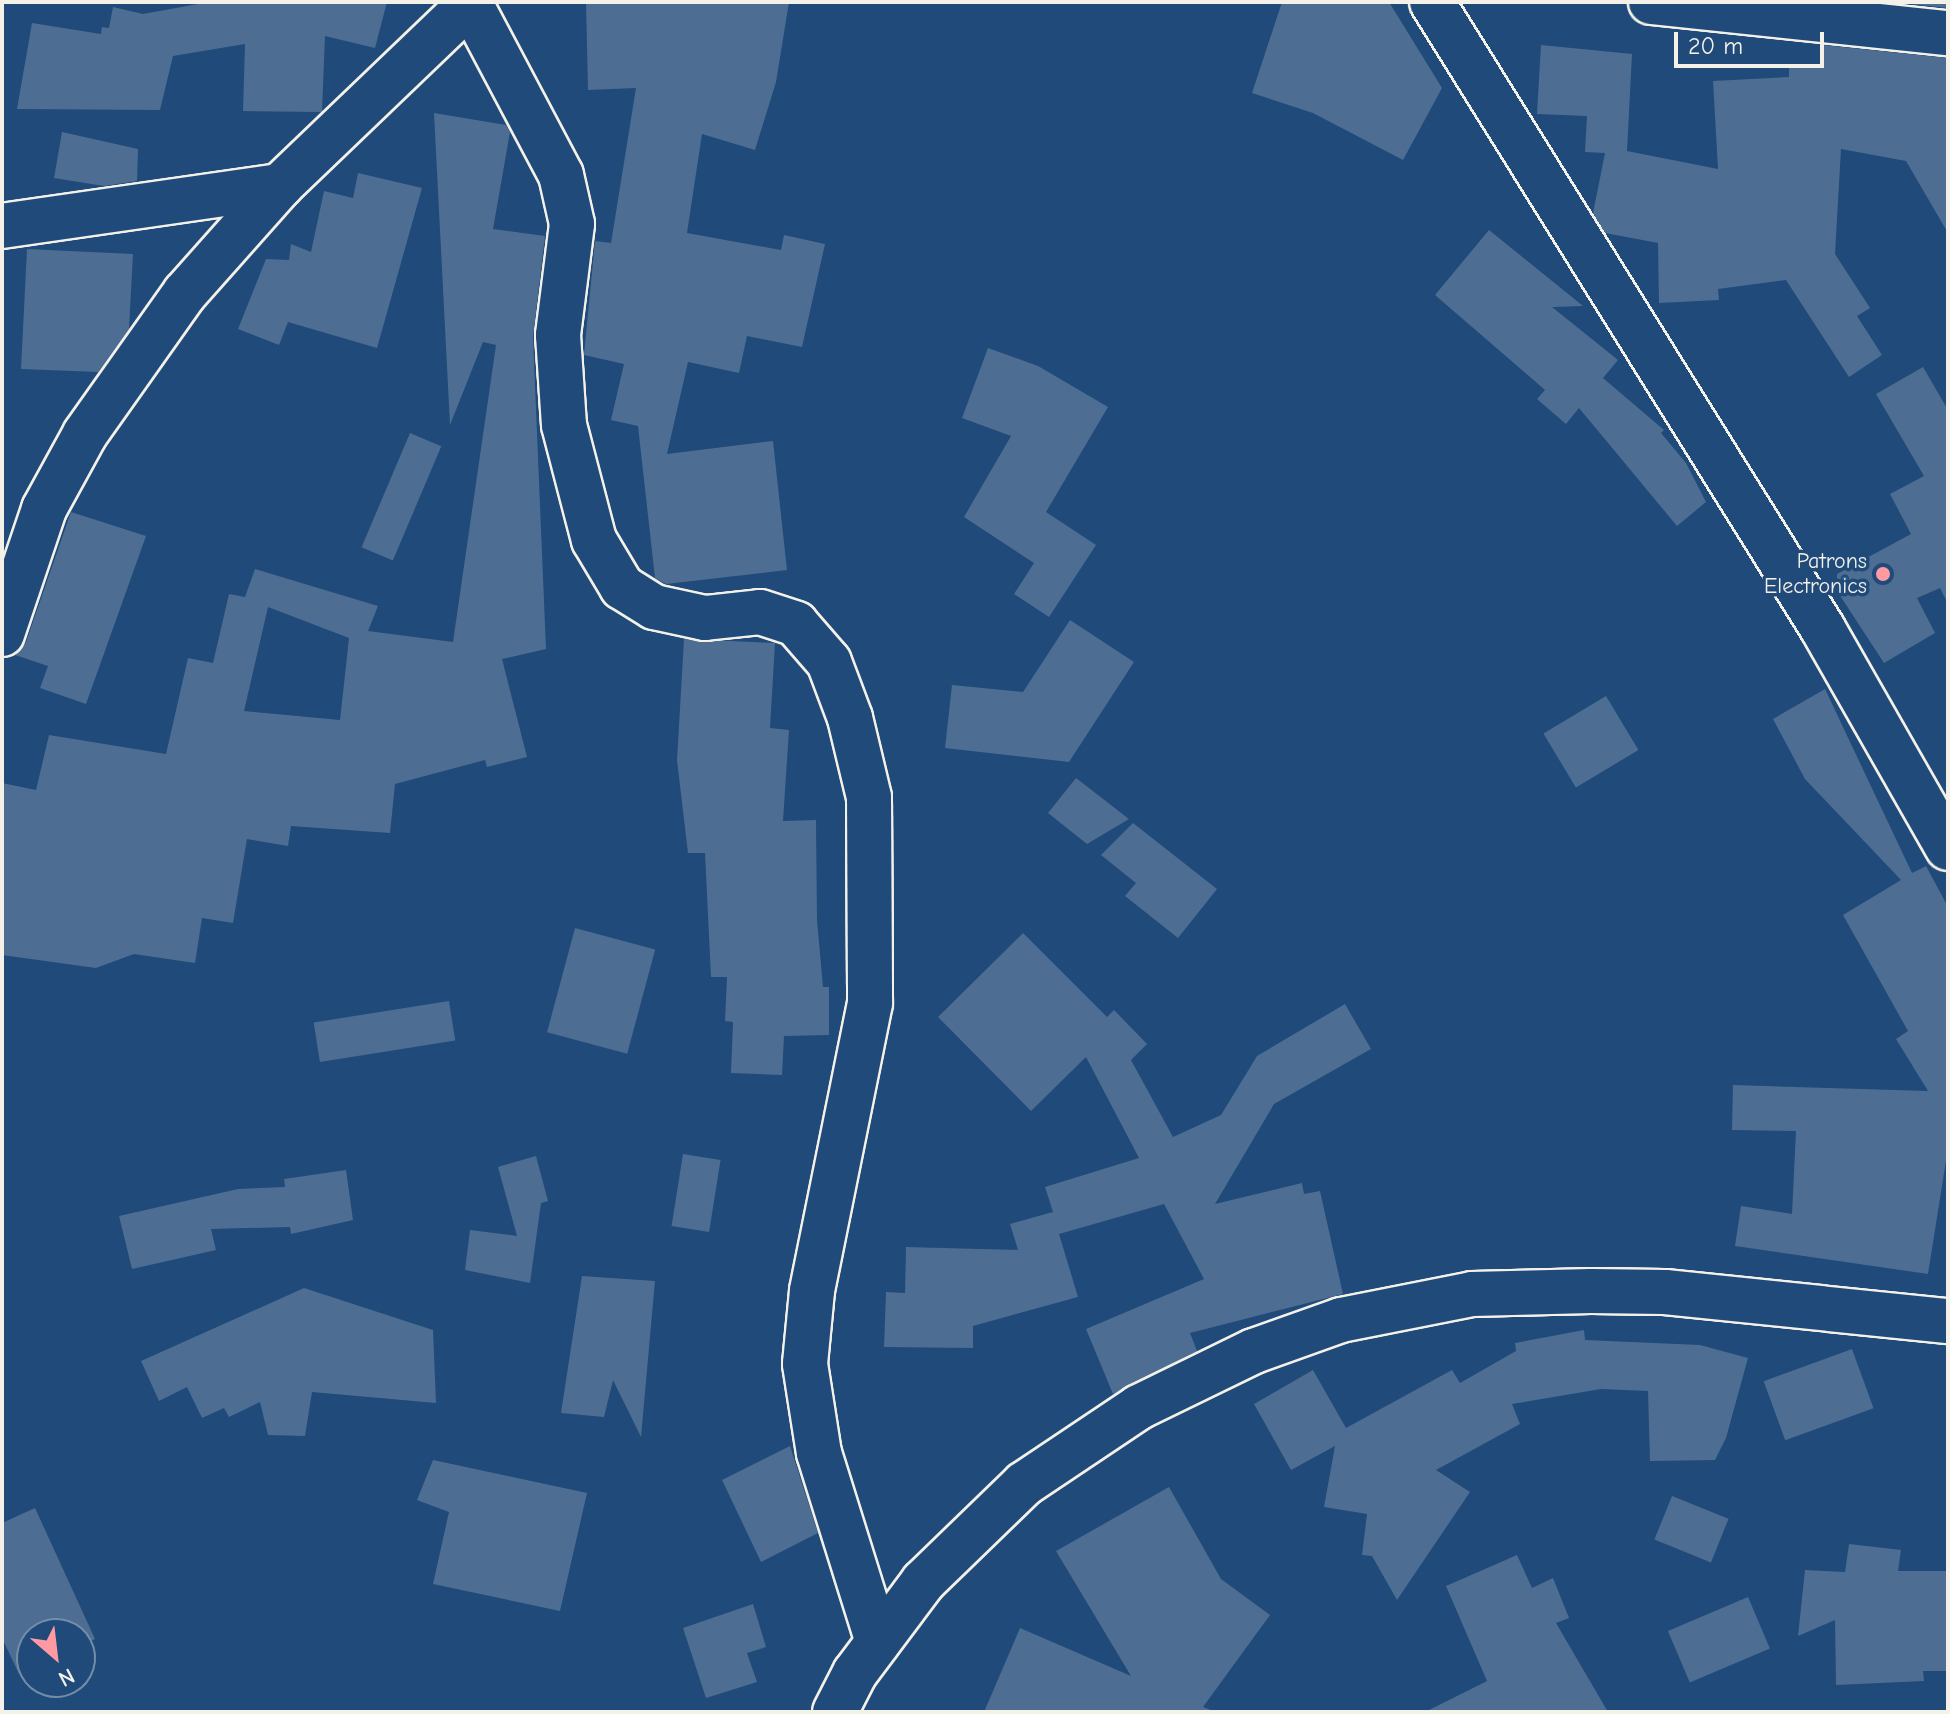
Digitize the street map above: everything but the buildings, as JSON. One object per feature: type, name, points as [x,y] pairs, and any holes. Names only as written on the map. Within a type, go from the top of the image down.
[{"type":"street","points":[[1432,2],[1823,629],[1948,848]]},
{"type":"street","points":[[1651,2],[1948,33]]},
{"type":"street","points":[[2,634],[44,509],[85,434],[185,293],[280,186],[472,3],[561,175],[572,224],[558,335],[564,425],[594,540],[622,587],[654,607],[705,618],[760,612],[796,624],[829,662],[850,718],[869,797],[870,1003],[812,1291],[805,1364],[819,1453],[878,1642]]},
{"type":"street","points":[[2,226],[280,186]]},
{"type":"street","points":[[835,1712],[878,1642],[923,1582],[1024,1484],[1139,1407],[1254,1351],[1341,1320],[1472,1294],[1591,1291],[1665,1292],[1948,1321]]},
{"type":"place","name":"Patrons Electronics","points":[[1883,574]]}]
